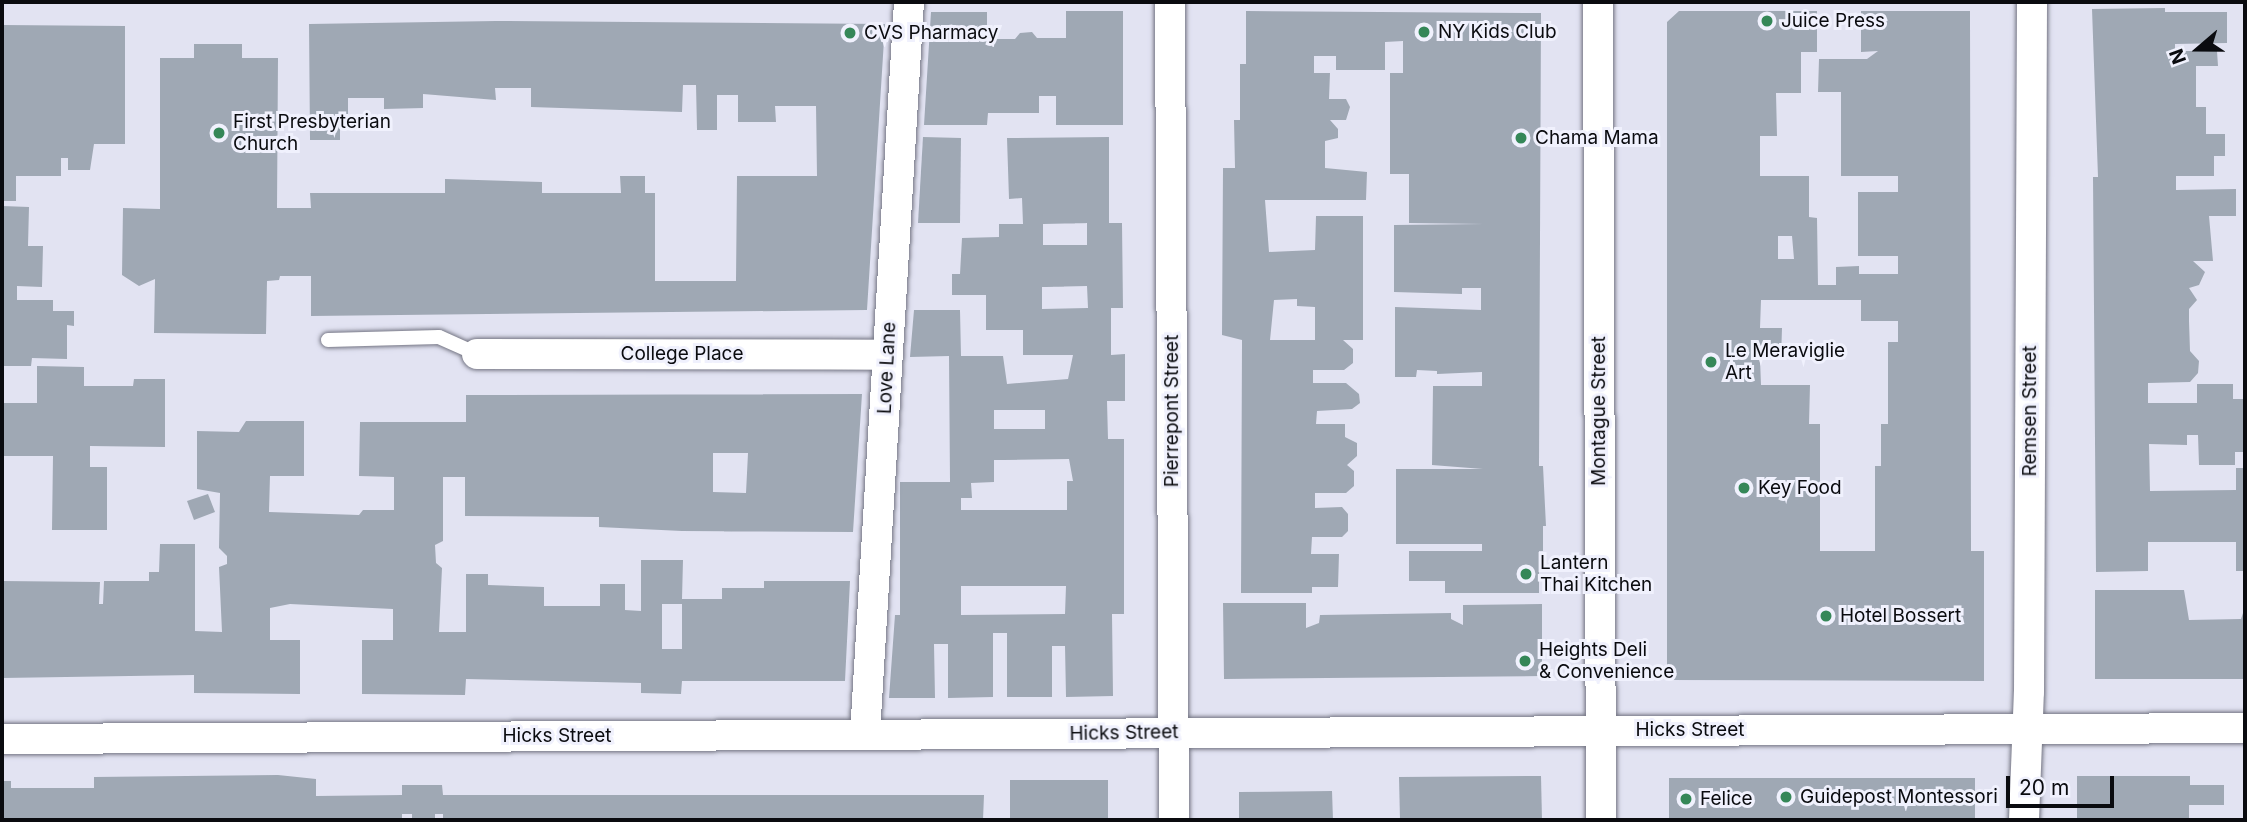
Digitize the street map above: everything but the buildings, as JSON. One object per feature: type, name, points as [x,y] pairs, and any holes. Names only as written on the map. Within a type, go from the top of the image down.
[{"type":"street","name":"Love Lane","points":[[865,734],[909,2]]},
{"type":"street","name":"Pierrepont Street","points":[[1170,2],[1174,820]]},
{"type":"street","name":"Montague Street","points":[[1598,2],[1601,820]]},
{"type":"street","name":"Remsen Street","points":[[2024,820],[2032,2]]},
{"type":"street","name":"College Place","points":[[477,354],[888,355]]},
{"type":"street","name":"Hicks Street","points":[[2,739],[2245,728]]},
{"type":"lane","points":[[328,340],[439,337],[477,354]]},
{"type":"place","name":"Juice Press","points":[[1767,21]]},
{"type":"place","name":"NY Kids Club","points":[[1424,32]]},
{"type":"place","name":"CVS Pharmacy","points":[[850,33]]},
{"type":"place","name":"First Presbyterian Church","points":[[219,133]]},
{"type":"place","name":"Chama Mama","points":[[1521,138]]},
{"type":"place","name":"Le Meraviglie Art","points":[[1711,362]]},
{"type":"place","name":"Key Food","points":[[1744,488]]},
{"type":"place","name":"Lantern Thai Kitchen","points":[[1526,574]]},
{"type":"place","name":"Hotel Bossert","points":[[1826,616]]},
{"type":"place","name":"Heights Deli & Convenience","points":[[1525,661]]},
{"type":"place","name":"Guidepost Montessori","points":[[1786,797]]},
{"type":"place","name":"Felice","points":[[1686,799]]}]
